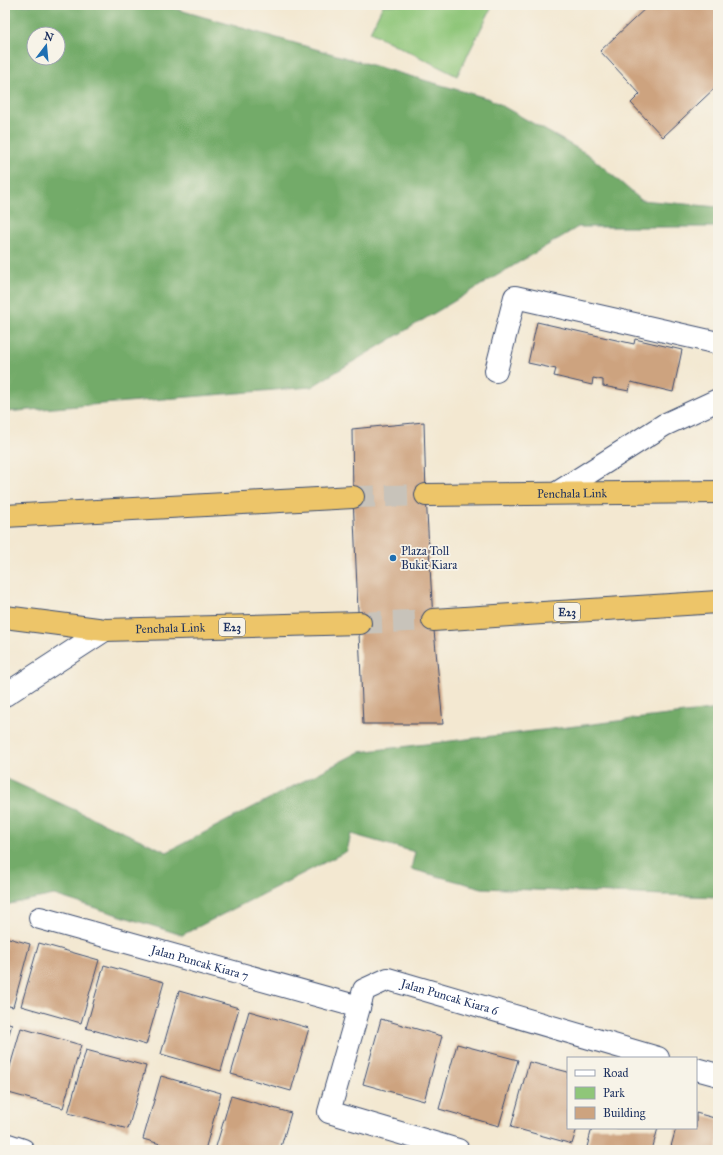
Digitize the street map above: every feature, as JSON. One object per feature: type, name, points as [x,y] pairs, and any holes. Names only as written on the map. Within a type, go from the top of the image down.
[{"type":"highway","name":"Penchala Link","points":[[426,496],[557,493],[718,492]]},
{"type":"highway","points":[[5,516],[353,497]]},
{"type":"highway","name":"E23","points":[[433,620],[718,602]]},
{"type":"highway","name":"Penchala Link","points":[[5,618],[105,630],[360,623]]},
{"type":"street","points":[[496,371],[515,297],[718,343]]},
{"type":"street","points":[[557,493],[664,425],[718,400]]},
{"type":"street","points":[[5,695],[105,630]]},
{"type":"street","name":"Jalan Puncak Kiara 7","points":[[40,918],[359,1007]]},
{"type":"street","name":"Jalan Puncak Kiara 6","points":[[458,1150],[329,1112],[364,990],[388,979],[655,1057]]},
{"type":"street","points":[[697,1069],[718,1075]]},
{"type":"street","points":[[5,1144],[23,1150]]},
{"type":"green space","points":[[5,5],[162,5],[490,99],[589,155],[641,200],[718,207],[718,227],[578,227],[311,387],[5,412]]},
{"type":"green space","points":[[383,5],[493,5],[457,76],[370,32]]},
{"type":"green space","points":[[718,709],[717,897],[482,888],[411,869],[415,852],[351,834],[347,851],[182,935],[54,895],[5,905],[5,778],[167,852],[359,752]]},
{"type":"building","points":[[649,5],[711,5],[718,12],[718,85],[663,137],[631,103],[640,94],[600,51]]},
{"type":"building","points":[[537,322],[634,344],[635,339],[682,350],[673,392],[631,382],[629,391],[603,386],[603,380],[593,378],[592,385],[554,376],[556,369],[528,363]]},
{"type":"building","name":"Plaza Toll Bukit Kiara","points":[[424,422],[426,495],[433,620],[443,724],[363,724],[353,497],[352,429]]},
{"type":"building","points":[[5,937],[30,944],[13,1007],[5,1005]]},
{"type":"building","points":[[39,943],[99,960],[81,1023],[21,1006]]},
{"type":"building","points":[[104,965],[164,982],[146,1045],[86,1028]]},
{"type":"building","points":[[179,991],[239,1008],[221,1071],[161,1054]]},
{"type":"building","points":[[249,1011],[309,1028],[291,1091],[231,1074]]},
{"type":"building","points":[[381,1019],[442,1036],[424,1101],[363,1084]]},
{"type":"building","points":[[5,1022],[12,1024],[5,1047]]},
{"type":"building","points":[[21,1028],[81,1045],[63,1108],[5,1092],[5,1084]]},
{"type":"building","points":[[457,1044],[518,1060],[499,1126],[439,1109]]},
{"type":"building","points":[[86,1050],[146,1066],[128,1129],[68,1113]]},
{"type":"building","points":[[529,1062],[567,1072],[567,1129],[577,1129],[572,1144],[511,1127]]},
{"type":"building","points":[[161,1076],[221,1093],[205,1150],[181,1150],[143,1139]]},
{"type":"building","points":[[231,1096],[291,1113],[280,1150],[215,1150]]},
{"type":"building","points":[[697,1113],[718,1119],[718,1150],[670,1150],[676,1129],[697,1129]]},
{"type":"building","points":[[592,1129],[658,1129],[652,1150],[597,1150],[587,1147]]},
{"type":"tunnel","points":[[353,497],[426,495]]},
{"type":"tunnel","points":[[360,623],[433,620]]},
{"type":"place","name":"Plaza Toll Bukit Kiara","points":[[393,558]]}]
